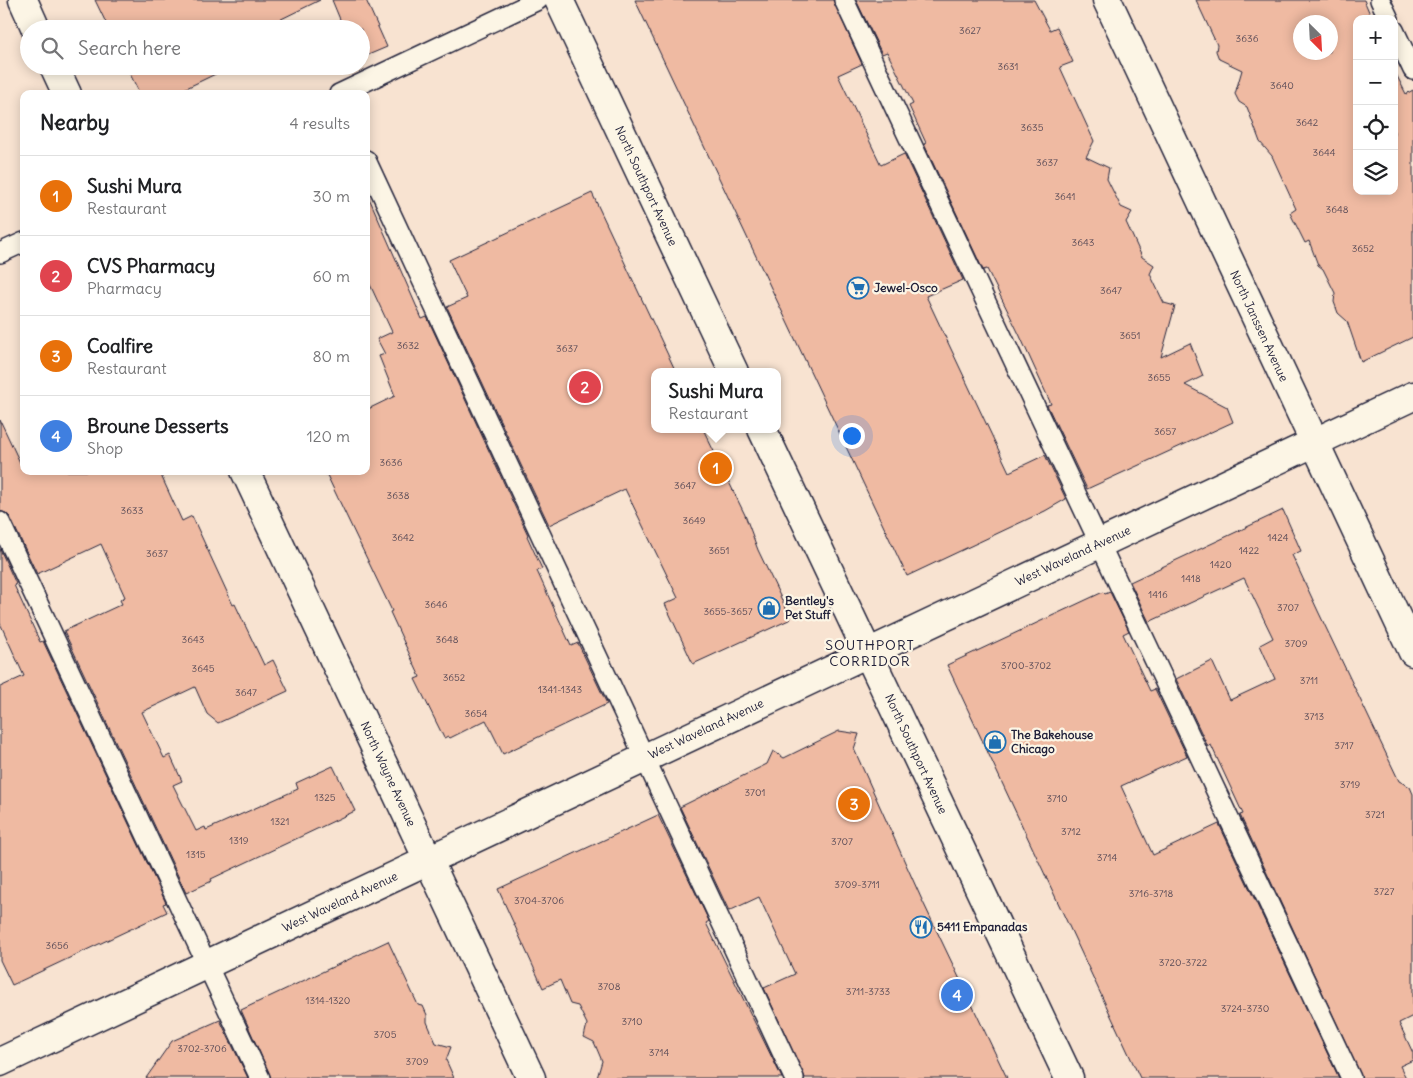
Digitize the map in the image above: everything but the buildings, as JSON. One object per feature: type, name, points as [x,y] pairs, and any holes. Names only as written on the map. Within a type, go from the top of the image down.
[{"type":"street","points":[[23,0],[32,20]]},
{"type":"street","name":"North Southport Avenue","points":[[559,0],[732,368]]},
{"type":"street","name":"North Janssen Avenue","points":[[1107,0],[1413,652]]},
{"type":"street","points":[[58,75],[65,90]]},
{"type":"street","name":"West Waveland Avenue","points":[[0,1062],[1413,396]]},
{"type":"street","name":"North Southport Avenue","points":[[764,433],[1069,1078]]},
{"type":"street","name":"North Wayne Avenue","points":[[247,475],[531,1078]]},
{"type":"lane","points":[[347,90],[538,0]]},
{"type":"lane","points":[[844,0],[1351,1078]]},
{"type":"lane","points":[[1380,0],[1387,15]]},
{"type":"lane","points":[[1398,38],[1413,70]]},
{"type":"lane","points":[[370,169],[794,1078]]},
{"type":"lane","points":[[0,253],[20,244]]},
{"type":"lane","points":[[0,522],[260,1078]]},
{"type":"place","name":"Jewel-Osco","points":[[858,288]]},
{"type":"place","name":"CVS Pharmacy","points":[[585,387]]},
{"type":"place","name":"Sushi Mura","points":[[716,468]]},
{"type":"place","name":"Bentley's Pet Stuff","points":[[769,608]]},
{"type":"place","name":"The Bakehouse Chicago","points":[[995,742]]},
{"type":"place","name":"Coalfire","points":[[854,804]]},
{"type":"place","name":"5411 Empanadas","points":[[921,927]]},
{"type":"place","name":"Broune Desserts","points":[[957,995]]},
{"type":"district","name":"SOUTHPORT CORRIDOR","points":[[870,654]]}]
